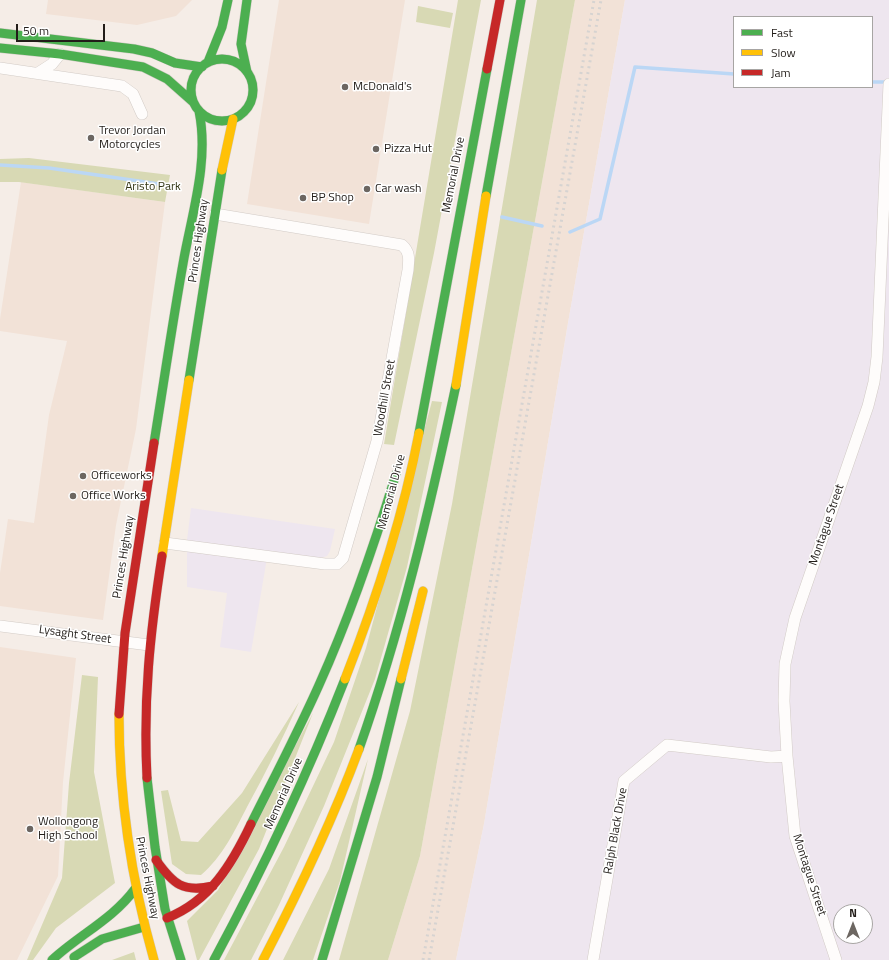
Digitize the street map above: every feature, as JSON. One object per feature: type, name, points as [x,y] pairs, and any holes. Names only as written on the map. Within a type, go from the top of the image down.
[{"type":"main road","points":[[193,102],[191,92],[192,82],[196,74],[205,64],[222,27],[228,0]]},
{"type":"main road","points":[[0,48],[60,54],[124,63],[152,71],[171,82],[193,102],[199,111],[215,120],[224,121],[241,115],[248,107],[252,98],[253,89],[247,72],[241,44],[247,0]]},
{"type":"main road","name":"Memorial Drive","points":[[214,960],[249,896],[288,818],[340,696],[365,625],[410,475],[423,420],[439,320],[500,0]]},
{"type":"main road","points":[[445,479],[481,226],[521,0]]},
{"type":"main road","points":[[0,33],[134,49],[152,53],[176,63],[205,64],[220,60],[230,61],[240,65],[247,72]]},
{"type":"main road","name":"Princes Highway","points":[[154,960],[144,927],[127,837],[120,774],[119,696],[124,642],[182,266],[204,158],[204,136],[199,111]]},
{"type":"main road","name":"Princes Highway","points":[[181,959],[167,918],[156,860],[149,805],[145,742],[149,645],[219,184],[233,119]]},
{"type":"main road","points":[[412,417],[439,320]]},
{"type":"main road","points":[[263,960],[310,869],[339,802],[380,690],[403,614],[423,535],[463,348]]},
{"type":"main road","points":[[71,960],[80,952],[102,939],[144,927],[181,913],[204,896],[213,886],[238,848],[294,741],[317,692],[353,605],[374,547],[400,461]]},
{"type":"main road","points":[[143,514],[167,526]]},
{"type":"main road","points":[[322,960],[377,777],[424,585]]},
{"type":"main road","points":[[156,860],[168,876],[180,887],[197,890],[213,886]]},
{"type":"main road","points":[[52,960],[72,942],[123,906],[136,889]]},
{"type":"street","points":[[38,73],[52,64],[60,54]]},
{"type":"street","points":[[0,68],[122,86],[132,94],[142,114]]},
{"type":"street","name":"Montague Street","points":[[836,960],[795,836],[787,756],[784,701],[785,664],[795,618],[868,406],[874,382],[881,289],[889,84]]},
{"type":"street","name":"Woodhill Street","points":[[164,544],[325,564],[337,564],[343,558],[377,442],[408,270],[409,256],[407,248],[402,244],[215,214]]},
{"type":"street","name":"Lysaght Street","points":[[0,626],[149,645]]},
{"type":"street","name":"Ralph Black Drive","points":[[592,960],[624,781],[667,745],[771,757],[787,756]]},
{"type":"shaded area","points":[[48,0],[192,0],[176,16],[137,25],[46,14]]},
{"type":"shaded area","points":[[279,0],[405,0],[369,224],[247,204]]},
{"type":"shaded area","points":[[575,0],[625,0],[568,323],[484,824],[456,960],[388,960],[420,856]]},
{"type":"shaded area","points":[[625,0],[889,0],[889,960],[456,960],[484,824],[568,323]]},
{"type":"shaded area","points":[[21,182],[165,202],[136,429],[116,525],[103,620],[0,606],[0,573],[8,519],[34,523],[49,415],[67,341],[0,331],[0,319]]},
{"type":"shaded area","points":[[191,508],[335,529],[330,551],[327,556],[317,559],[268,552],[251,652],[220,647],[227,593],[187,587],[187,540]]},
{"type":"shaded area","name":"Wollongong High School","points":[[0,647],[76,658],[63,782],[58,876],[17,960],[0,960]]},
{"type":"green space","points":[[458,0],[481,0],[434,253],[394,445],[384,444]]},
{"type":"green space","points":[[537,0],[575,0],[420,856],[388,960],[339,960],[410,711],[452,504]]},
{"type":"green space","points":[[418,6],[453,13],[450,28],[416,22]]},
{"type":"green space","name":"Aristo Park","points":[[29,158],[170,175],[165,202],[19,182],[0,182],[0,159]]},
{"type":"green space","points":[[432,401],[442,402],[407,567],[375,679],[324,806],[279,905],[251,960],[224,960],[284,847],[334,742],[366,648]]},
{"type":"green space","points":[[82,675],[98,677],[94,772],[115,883],[56,928],[33,960],[27,960],[62,878],[69,783]]},
{"type":"green space","points":[[299,702],[274,755],[237,826],[216,860],[201,875],[186,874],[172,864],[161,791],[168,790],[181,841],[198,842],[242,793]]},
{"type":"green space","points":[[313,713],[259,849],[199,960],[197,960],[187,921],[218,890]]},
{"type":"green space","points":[[368,759],[340,881],[313,960],[283,960],[329,869]]},
{"type":"green space","points":[[134,952],[136,960],[112,960]]},
{"type":"waterway","points":[[570,232],[600,219],[635,67],[733,74]]},
{"type":"waterway","points":[[873,82],[889,82]]},
{"type":"waterway","points":[[0,165],[49,168],[166,185]]},
{"type":"waterway","points":[[502,217],[542,226]]},
{"type":"railway","points":[[423,960],[594,0]]},
{"type":"railway","points":[[429,960],[601,0]]},
{"type":"traffic: fast","points":[[208,62],[222,27],[228,0]]},
{"type":"traffic: fast","points":[[247,0],[241,44],[247,72]]},
{"type":"traffic: fast","points":[[486,196],[521,0]]},
{"type":"traffic: fast","points":[[0,33],[134,49],[152,53],[175,63],[202,67]]},
{"type":"traffic: fast","points":[[0,48],[60,54],[143,67],[167,79],[193,102]]},
{"type":"traffic: fast","points":[[222,59],[239,64],[244,68],[248,73],[253,90],[248,107],[244,112],[239,116],[222,121],[205,116],[200,112],[196,107],[191,90],[196,73],[200,68],[205,64],[222,59]]},
{"type":"traffic: fast","points":[[419,433],[487,69]]},
{"type":"traffic: fast","points":[[154,443],[184,258],[199,185],[202,148],[202,129],[199,111]]},
{"type":"traffic: fast","points":[[189,380],[222,170]]},
{"type":"traffic: fast","points":[[359,749],[388,659],[414,568],[456,385]]},
{"type":"traffic: fast","points":[[251,824],[303,720],[341,633],[361,581],[396,474]]},
{"type":"traffic: fast","points":[[214,960],[284,822],[345,679]]},
{"type":"traffic: fast","points":[[322,960],[377,777],[401,679]]},
{"type":"traffic: fast","points":[[147,778],[155,847],[165,909],[181,960]]},
{"type":"traffic: fast","points":[[52,960],[117,909],[135,889]]},
{"type":"traffic: fast","points":[[74,957],[102,939],[144,927]]},
{"type":"traffic: slow","points":[[222,170],[233,119]]},
{"type":"traffic: slow","points":[[456,385],[486,196]]},
{"type":"traffic: slow","points":[[162,556],[189,380]]},
{"type":"traffic: slow","points":[[345,679],[388,558],[405,496],[419,433]]},
{"type":"traffic: slow","points":[[401,679],[423,591]]},
{"type":"traffic: slow","points":[[119,714],[121,776],[128,838],[139,899],[154,960]]},
{"type":"traffic: slow","points":[[263,960],[314,856],[338,803],[359,749]]},
{"type":"traffic: jam","points":[[487,69],[500,0]]},
{"type":"traffic: jam","points":[[119,714],[125,633],[154,443]]},
{"type":"traffic: jam","points":[[147,778],[146,721],[148,667],[162,556]]},
{"type":"traffic: jam","points":[[167,918],[196,902],[218,880],[236,853],[251,824]]},
{"type":"traffic: jam","points":[[156,860],[168,875],[180,885],[194,888],[213,886]]},
{"type":"place","name":"McDonald's","points":[[345,87]]},
{"type":"place","name":"Trevor Jordan Motorcycles","points":[[91,138]]},
{"type":"place","name":"Pizza Hut","points":[[376,149]]},
{"type":"place","name":"Car wash","points":[[367,189]]},
{"type":"place","name":"BP Shop","points":[[303,198]]},
{"type":"place","name":"Officeworks","points":[[83,476]]},
{"type":"place","name":"Office Works","points":[[73,496]]},
{"type":"place","name":"Wollongong High School","points":[[30,829]]}]
